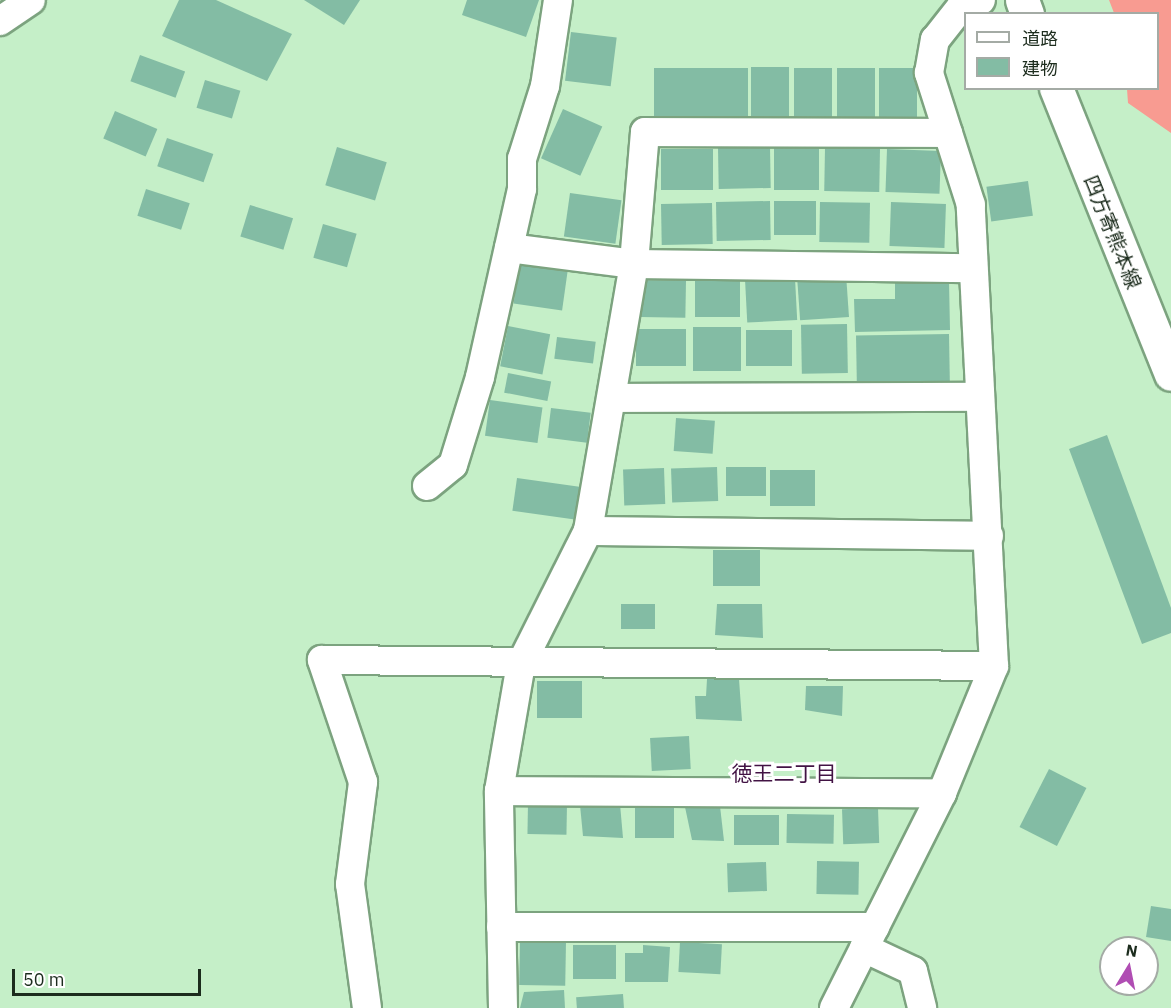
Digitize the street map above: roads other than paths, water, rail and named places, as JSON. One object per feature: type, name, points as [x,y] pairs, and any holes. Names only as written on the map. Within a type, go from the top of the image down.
[{"type":"main road","name":"四方寄熊本線","points":[[1057,90],[1171,374]]},
{"type":"street","points":[[0,21],[31,0]]},
{"type":"street","points":[[427,486],[453,465],[492,333],[509,248],[522,159],[545,86],[558,0]]},
{"type":"street","points":[[834,1008],[942,793],[994,666],[989,536],[972,268],[971,205],[929,73],[934,40],[961,7],[981,0]]},
{"type":"street","points":[[503,1008],[499,791],[521,664],[588,531],[634,264],[645,132],[948,133]]},
{"type":"street","points":[[509,248],[634,264],[972,268]]},
{"type":"street","points":[[612,398],[980,398]]},
{"type":"street","points":[[588,531],[989,536]]},
{"type":"street","points":[[367,1008],[350,884],[363,782],[322,660],[521,664],[994,666]]},
{"type":"street","points":[[499,791],[942,793]]},
{"type":"street","points":[[501,927],[870,937],[912,970],[922,1008]]},
{"type":"district","name":"徳王二丁目","points":[[784,773]]}]
